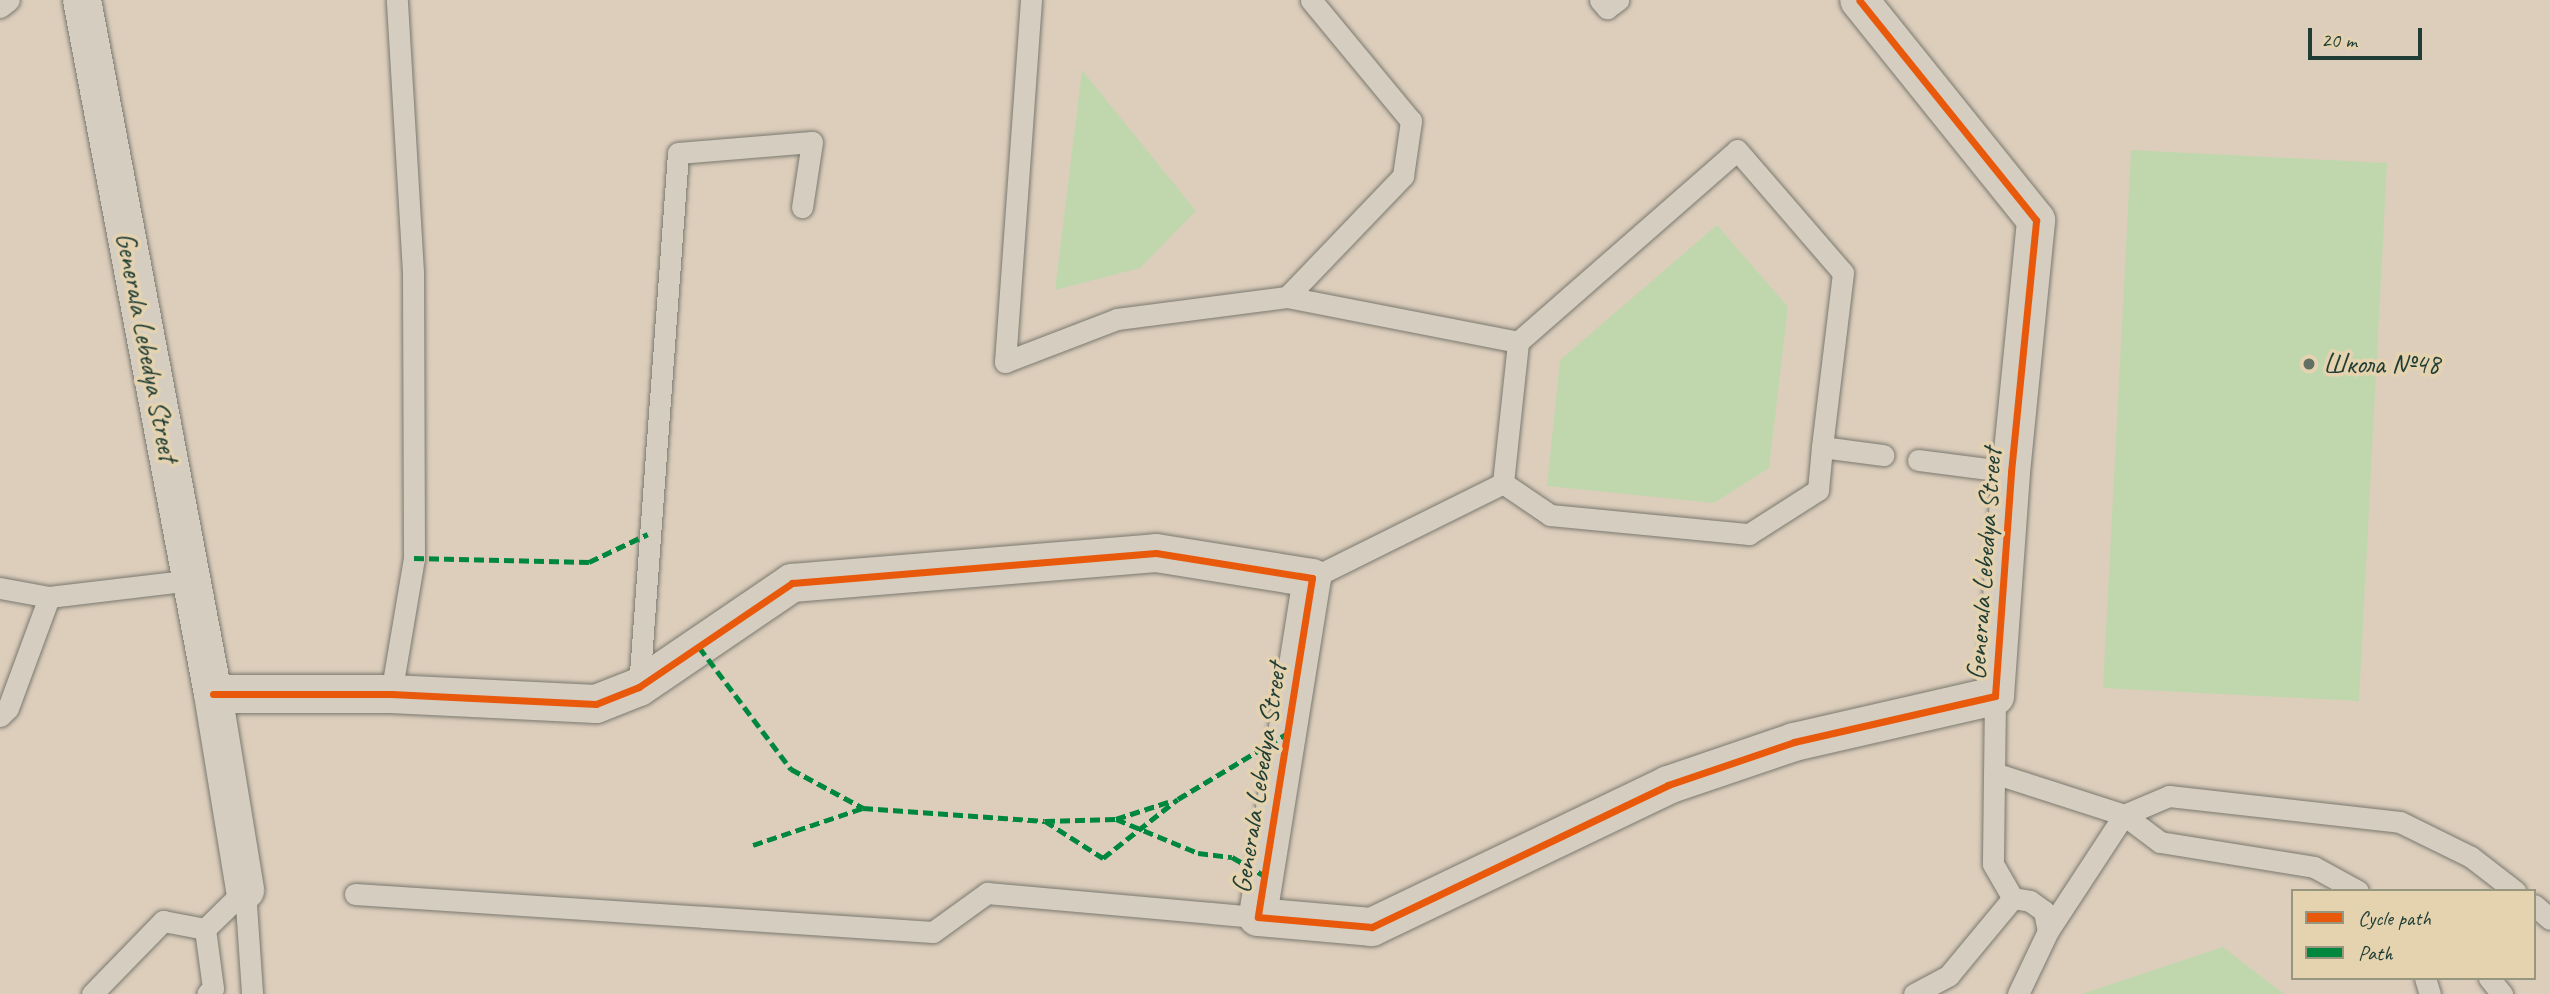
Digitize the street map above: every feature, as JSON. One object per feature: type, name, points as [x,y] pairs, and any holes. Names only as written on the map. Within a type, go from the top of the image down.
[{"type":"street","name":"Generala Lebedya Street","points":[[82,0],[213,694],[245,890]]},
{"type":"street","name":"Generala Lebedya Street","points":[[1312,578],[1258,916],[1372,928],[1668,785],[1794,742],[1995,696],[2011,472],[2036,220],[1859,0]]},
{"type":"street","points":[[213,694],[391,694],[596,704],[639,687],[792,583],[1156,553],[1312,578]]},
{"type":"lane","points":[[0,8],[9,0]]},
{"type":"lane","points":[[391,694],[414,558],[413,272],[397,0]]},
{"type":"lane","points":[[1031,0],[1005,362],[1116,319],[1287,297],[1518,342]]},
{"type":"lane","points":[[1287,297],[1403,176],[1411,121],[1311,0]]},
{"type":"lane","points":[[1600,0],[1607,8],[1618,0]]},
{"type":"lane","points":[[639,687],[678,153],[812,142],[802,207]]},
{"type":"lane","points":[[1737,150],[1843,273],[1818,490],[1749,534],[1550,516],[1503,483],[1518,342],[1737,150]]},
{"type":"lane","points":[[1822,447],[1883,455]]},
{"type":"lane","points":[[1918,460],[2011,472]]},
{"type":"lane","points":[[1312,578],[1503,483]]},
{"type":"lane","points":[[0,588],[49,597],[191,580]]},
{"type":"lane","points":[[0,716],[8,708],[49,597]]},
{"type":"lane","points":[[1995,696],[1993,864],[2013,898],[2030,901],[2044,911],[2048,931]]},
{"type":"lane","points":[[1994,773],[2124,815],[2160,842],[2314,867],[2344,884]]},
{"type":"lane","points":[[2018,994],[2048,931],[2124,815],[2169,796],[2400,822],[2471,857],[2512,889]]},
{"type":"lane","points":[[205,929],[245,890]]},
{"type":"lane","points":[[245,890],[252,994]]},
{"type":"lane","points":[[355,894],[933,932],[987,893],[1258,916]]},
{"type":"lane","points":[[1914,994],[1950,975],[2013,898]]},
{"type":"lane","points":[[2536,907],[2550,919]]},
{"type":"lane","points":[[92,994],[163,922],[205,929]]},
{"type":"lane","points":[[205,929],[213,988],[207,994]]},
{"type":"lane","points":[[2491,980],[2502,994]]},
{"type":"green space","points":[[1082,70],[1196,211],[1140,268],[1055,290]]},
{"type":"green space","points":[[2131,150],[2387,163],[2359,701],[2103,688]]},
{"type":"green space","points":[[1717,225],[1788,307],[1769,468],[1714,503],[1547,486],[1560,360]]},
{"type":"green space","points":[[2223,947],[2284,994],[2082,994]]},
{"type":"marked path","points":[[414,558],[589,562],[648,534]]},
{"type":"marked path","points":[[699,647],[791,769],[863,808],[1045,821],[1103,858],[1178,799],[1288,733]]},
{"type":"marked path","points":[[1045,821],[1116,819],[1168,802]]},
{"type":"marked path","points":[[753,845],[863,808]]},
{"type":"marked path","points":[[1116,819],[1198,853],[1232,857],[1265,876]]},
{"type":"cycle path","points":[[213,694],[391,694],[596,704],[639,687],[792,583],[1156,553],[1312,578],[1258,917],[1372,927],[1668,785],[1794,742],[1995,696],[2011,472],[2036,220],[1859,0]]},
{"type":"place","name":"Школа №48","points":[[2309,364]]}]
